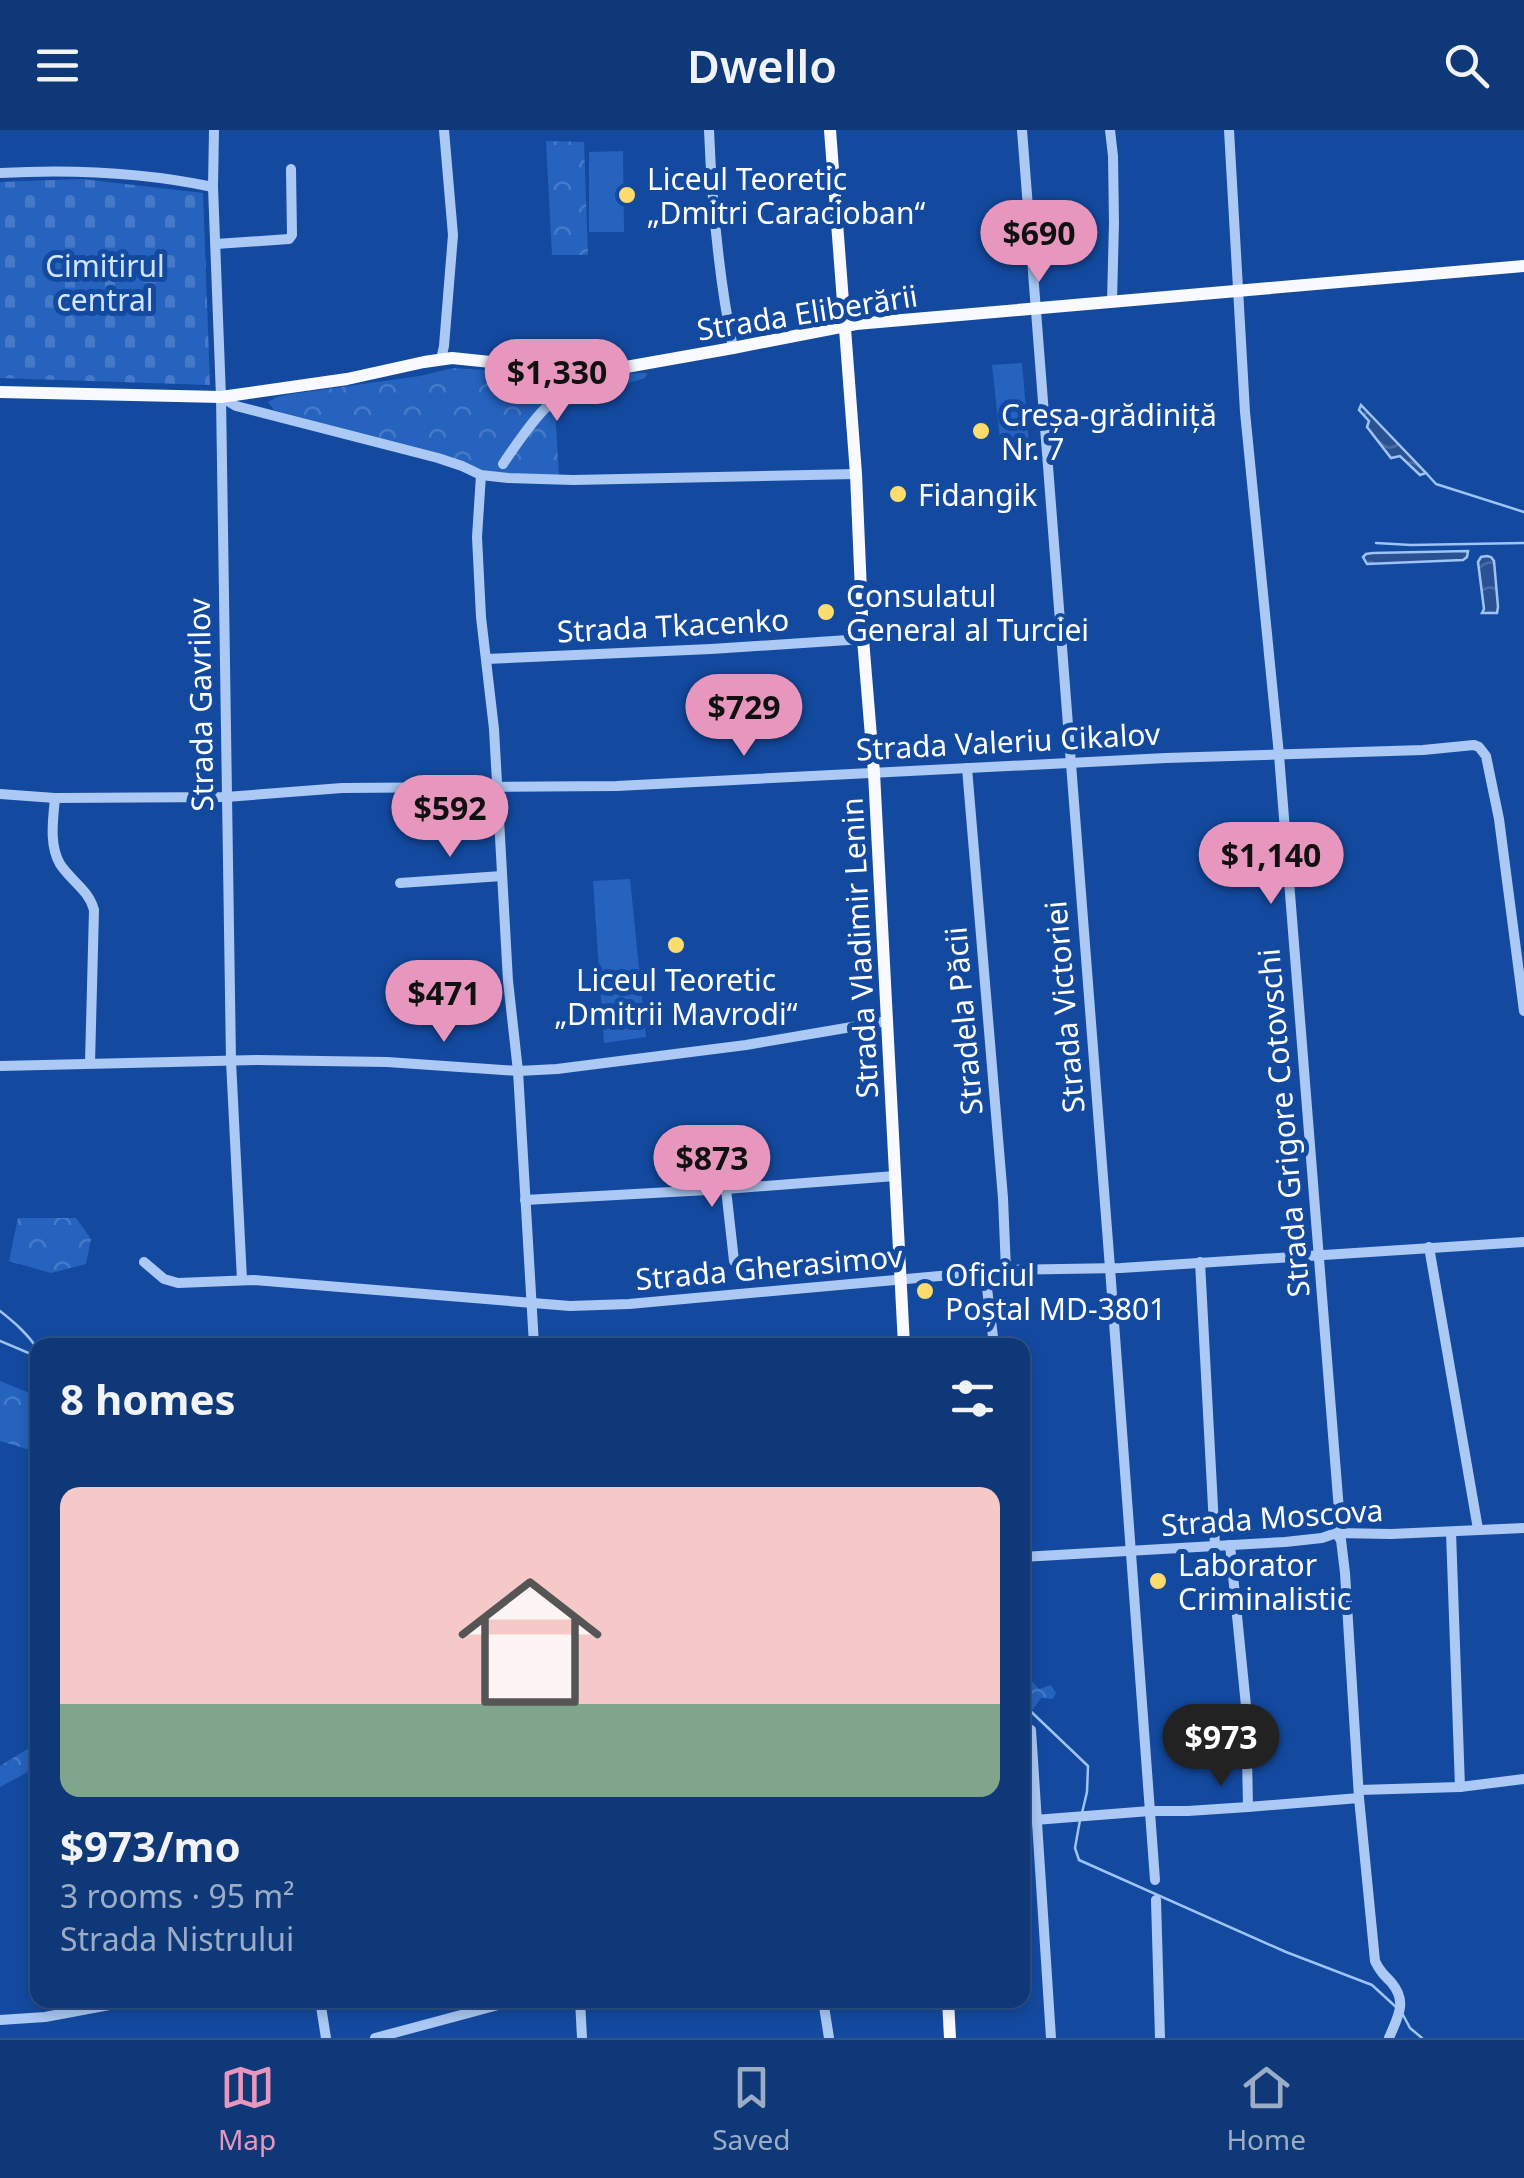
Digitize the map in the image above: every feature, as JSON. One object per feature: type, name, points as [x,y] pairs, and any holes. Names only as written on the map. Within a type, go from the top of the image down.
[{"type":"main road","name":"Strada Vladimir Lenin","points":[[830,130],[856,474],[904,1338]]},
{"type":"main road","name":"Strada Eliberării","points":[[0,392],[221,396],[464,359],[598,369],[845,326],[1524,266]]},
{"type":"main road","points":[[948,2008],[950,2038]]},
{"type":"street","name":"Strada Gavrilov","points":[[214,130],[231,1060],[242,1280]]},
{"type":"street","points":[[440,360],[453,235],[444,130]]},
{"type":"street","points":[[709,130],[712,214],[733,348]]},
{"type":"street","name":"Strada Victoriei","points":[[1022,130],[1154,1880]]},
{"type":"street","points":[[1110,130],[1112,301]]},
{"type":"street","name":"Strada Grigore Cotovschi","points":[[1229,130],[1245,412],[1279,755],[1340,1523],[1336,1533],[1345,1573],[1359,1794],[1376,1961],[1402,2002],[1389,2038]]},
{"type":"street","points":[[216,244],[289,239],[291,169]]},
{"type":"street","points":[[0,173],[88,170],[174,178],[214,187]]},
{"type":"street","points":[[502,464],[546,406],[571,384],[598,369]]},
{"type":"street","points":[[221,396],[236,406],[438,458],[481,476],[573,480],[856,474]]},
{"type":"street","points":[[481,476],[477,537],[480,618],[498,786],[534,1338]]},
{"type":"street","name":"Strada Tkacenko","points":[[486,659],[863,640]]},
{"type":"street","name":"Strada Valeriu Cikalov","points":[[0,794],[55,798],[226,797],[342,788],[617,786],[1423,750],[1468,744],[1479,747],[1486,756],[1499,819],[1524,1011]]},
{"type":"street","name":"Stradela Păcii","points":[[968,768],[1006,1270]]},
{"type":"street","points":[[55,798],[55,853],[62,867],[92,900],[94,910],[90,1063]]},
{"type":"street","points":[[400,882],[502,876]]},
{"type":"street","points":[[0,1066],[231,1060],[557,1070],[887,1021]]},
{"type":"street","points":[[526,1200],[896,1176]]},
{"type":"street","points":[[726,1189],[734,1261]]},
{"type":"street","name":"Strada Gherasimov","points":[[144,1262],[164,1278],[178,1283],[242,1280],[570,1306],[1006,1270],[1110,1268],[1524,1242]]},
{"type":"street","points":[[1428,1247],[1478,1530]]},
{"type":"street","points":[[1200,1262],[1215,1545]]},
{"type":"street","points":[[986,1272],[993,1338]]},
{"type":"street","name":"Strada Moscova","points":[[1030,1558],[1322,1538],[1336,1533],[1524,1528]]},
{"type":"street","points":[[1451,1532],[1460,1787]]},
{"type":"street","points":[[1230,1545],[1247,1716],[1248,1808]]},
{"type":"street","points":[[1031,1730],[1051,2038]]},
{"type":"street","points":[[1030,1820],[1150,1810],[1248,1808],[1524,1779]]},
{"type":"street","points":[[1156,1900],[1160,2038]]},
{"type":"street","points":[[0,2020],[93,2008]]},
{"type":"street","points":[[321,2008],[326,2038]]},
{"type":"street","points":[[376,2038],[487,2008]]},
{"type":"street","points":[[580,2008],[582,2038]]},
{"type":"street","points":[[824,2008],[829,2038]]},
{"type":"green space","points":[[546,141],[584,142],[588,255],[552,255]]},
{"type":"green space","points":[[623,151],[624,232],[589,232],[589,152]]},
{"type":"green space","name":"Cimitirul central","points":[[82,179],[203,193],[210,385],[0,378],[0,182]]},
{"type":"green space","points":[[1022,363],[1030,456],[1002,457],[992,365]]},
{"type":"green space","points":[[453,368],[569,376],[647,373],[645,378],[555,411],[559,475],[487,471],[274,410],[268,402],[291,394]]},
{"type":"green space","points":[[630,879],[646,1037],[604,1043],[593,881]]},
{"type":"green space","points":[[18,1218],[76,1218],[91,1239],[86,1264],[51,1273],[9,1261]]},
{"type":"green space","points":[[0,1381],[30,1393],[30,1450],[0,1441]]},
{"type":"green space","points":[[1030,1679],[1039,1689],[1051,1685],[1056,1693],[1053,1699],[1041,1698],[1030,1714]]},
{"type":"green space","points":[[30,1747],[30,1771],[0,1787],[0,1766]]},
{"type":"water","points":[[1361,405],[1426,473],[1420,475],[1400,456],[1391,458],[1367,427],[1369,421],[1359,410]]},
{"type":"water","points":[[1468,551],[1463,560],[1367,564],[1363,557],[1373,553]]},
{"type":"water","points":[[1487,556],[1494,561],[1497,613],[1482,613],[1478,562]]},
{"type":"waterway","points":[[1426,473],[1436,484],[1524,512]]},
{"type":"waterway","points":[[1376,543],[1524,543]]},
{"type":"waterway","points":[[0,1311],[30,1339]]},
{"type":"waterway","points":[[0,1341],[30,1354]]},
{"type":"waterway","points":[[1030,1711],[1088,1766],[1082,1813]]},
{"type":"waterway","points":[[1080,1820],[1075,1848],[1079,1860],[1286,1952],[1372,1985],[1396,2007]]},
{"type":"waterway","points":[[1402,2013],[1410,2028],[1422,2038]]},
{"type":"place","name":"Liceul Teoretic „Dmitri Caracioban“","points":[[627,195]]},
{"type":"place","name":"Creșa-grădiniță Nr. 7","points":[[981,431]]},
{"type":"place","name":"Fidangik","points":[[898,494]]},
{"type":"place","name":"Consulatul General al Turciei","points":[[826,612]]},
{"type":"place","name":"Liceul Teoretic „Dmitrii Mavrodi“","points":[[676,945]]},
{"type":"place","name":"Oficiul Poștal MD-3801","points":[[925,1291]]},
{"type":"place","name":"Laborator Criminalistic","points":[[1158,1581]]}]
